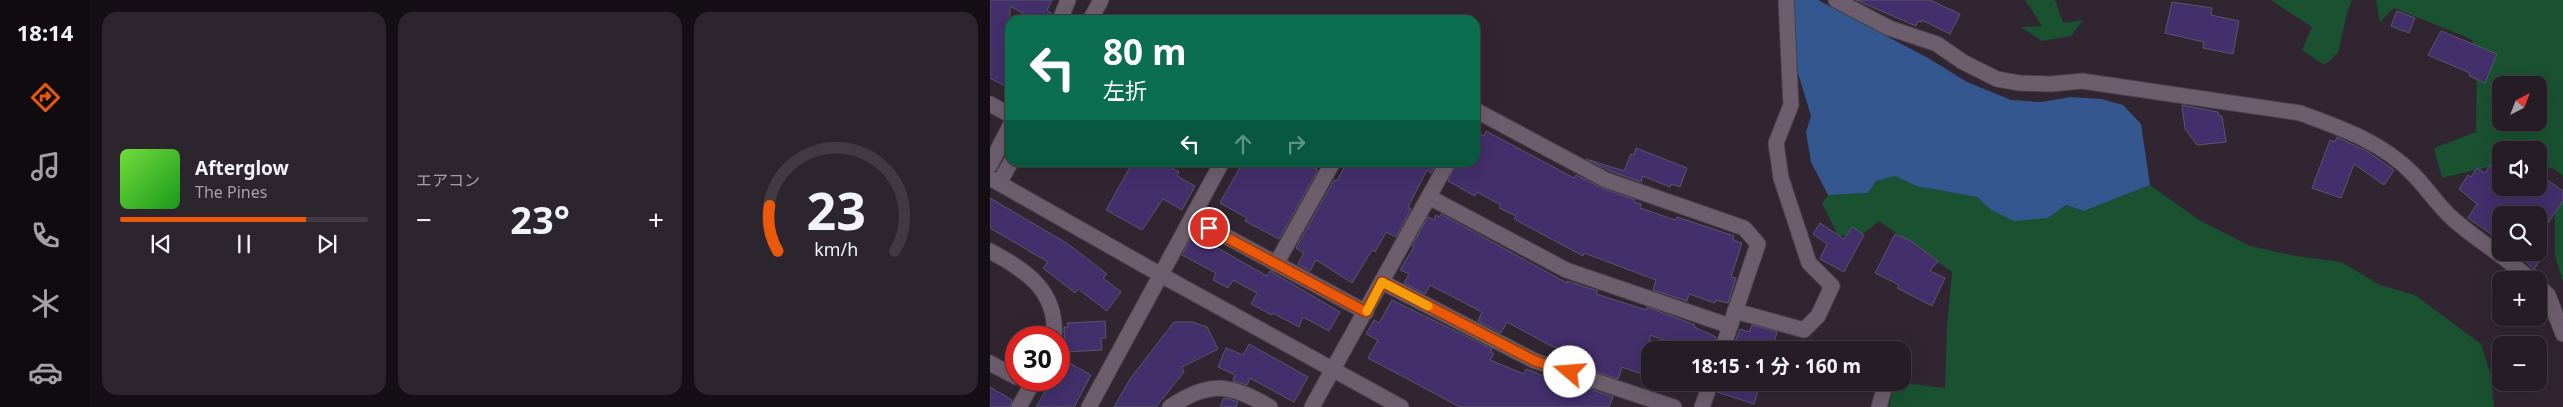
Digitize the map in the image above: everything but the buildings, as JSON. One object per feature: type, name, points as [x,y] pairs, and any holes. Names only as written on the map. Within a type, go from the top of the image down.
[{"type":"street","points":[[1062,15],[1068,0]]},
{"type":"street","points":[[1093,15],[1101,0]]},
{"type":"street","points":[[1735,311],[1804,330],[1818,316],[1832,286],[1809,263],[1781,178],[1776,143],[1790,105],[1786,0]]},
{"type":"street","points":[[1836,0],[1889,28],[1938,44],[1963,62],[1997,79],[2043,84],[2082,81],[2300,113],[2325,122],[2372,141],[2412,173],[2453,219],[2508,258],[2522,271]]},
{"type":"street","points":[[990,104],[1005,112]]},
{"type":"street","points":[[1480,113],[1606,180],[1744,228],[1758,244],[1725,341]]},
{"type":"street","points":[[990,165],[1005,136]]},
{"type":"street","points":[[1007,167],[995,180],[1161,275],[1401,407]]},
{"type":"street","points":[[1089,407],[1219,167]]},
{"type":"street","points":[[1276,264],[1330,167]]},
{"type":"street","points":[[1312,407],[1445,167]]},
{"type":"street","points":[[1429,197],[1566,270],[1730,326]]},
{"type":"street","points":[[1192,218],[1366,312]]},
{"type":"street","points":[[990,252],[1008,261],[1043,289],[1055,321],[1055,326]]},
{"type":"street","points":[[1382,282],[1535,361],[1674,407]]},
{"type":"street","points":[[2547,294],[2563,334]]},
{"type":"street","points":[[990,363],[1005,371]]},
{"type":"street","points":[[1170,407],[1188,395],[1207,388],[1246,394],[1270,407]]},
{"type":"street","points":[[1019,407],[1025,391]]},
{"type":"street","points":[[1702,407],[1708,391]]},
{"type":"street","points":[[1879,407],[1883,391]]},
{"type":"green space","points":[[2025,0],[2055,0],[2063,23],[2083,20],[2071,36],[2042,41],[2021,27],[2042,26]]},
{"type":"green space","points":[[2271,0],[2352,0],[2347,13],[2338,53],[2324,65],[2302,50],[2312,27]]},
{"type":"green space","points":[[2376,0],[2563,0],[2563,176],[2554,169],[2547,167],[2547,141],[2492,141],[2492,166],[2442,178],[2434,148],[2476,132],[2477,52],[2471,39],[2394,8],[2380,22]]},
{"type":"green space","points":[[1895,175],[1916,186],[1977,197],[1991,210],[2048,218],[2066,205],[2084,211],[2150,185],[2199,220],[2250,246],[2296,256],[2341,262],[2380,285],[2415,295],[2481,344],[2491,375],[2494,407],[1889,407],[1892,392],[1911,391],[1911,384],[1945,388],[1947,327],[1952,272],[1879,221],[1862,235],[1838,236],[1822,203],[1828,195],[1868,193],[1876,181]]},
{"type":"green space","points":[[2563,198],[2563,282],[2555,255],[2555,215]]},
{"type":"water","points":[[1790,0],[1818,0],[1928,58],[1967,82],[2011,100],[2041,102],[2071,97],[2101,99],[2123,105],[2141,124],[2150,185],[2084,211],[2066,205],[2048,218],[2014,221],[1991,210],[1977,197],[1916,186],[1895,176],[1876,181],[1868,193],[1828,195],[1811,162],[1806,132],[1811,116],[1798,73]]},
{"type":"slow traffic","points":[[1367,311],[1382,282],[1428,306]]},
{"type":"route","points":[[1209,228],[1366,312],[1382,282],[1535,361],[1570,372]]}]
